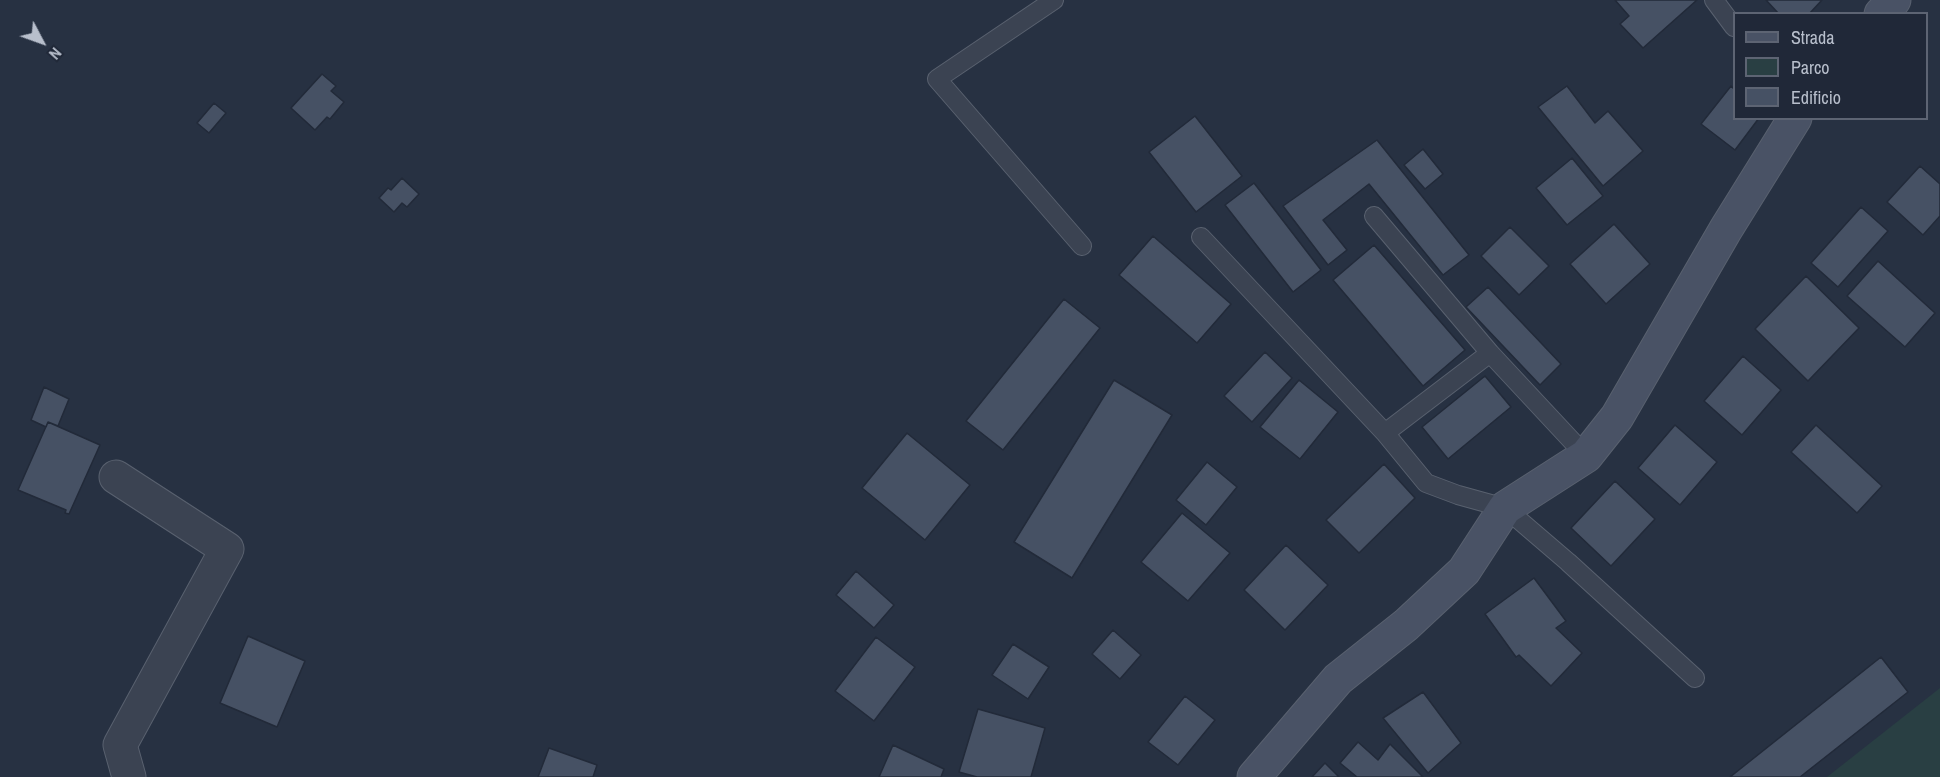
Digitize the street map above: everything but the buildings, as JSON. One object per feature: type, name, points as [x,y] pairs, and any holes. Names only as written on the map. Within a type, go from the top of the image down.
[{"type":"main road","points":[[1883,12],[1894,0]]},
{"type":"main road","points":[[1254,777],[1338,679],[1406,625],[1464,571],[1505,508],[1586,456],[1617,417],[1726,229],[1794,120]]},
{"type":"street","points":[[116,477],[227,549],[120,745],[129,777]]},
{"type":"lane","points":[[1054,0],[937,79],[1082,246]]},
{"type":"lane","points":[[1714,0],[1733,26]]},
{"type":"lane","points":[[1374,216],[1490,353],[1586,456]]},
{"type":"lane","points":[[1201,237],[1385,433],[1426,483],[1505,508],[1695,678]]},
{"type":"lane","points":[[1385,433],[1490,353]]},
{"type":"green space","points":[[1940,688],[1940,777],[1827,777]]}]
